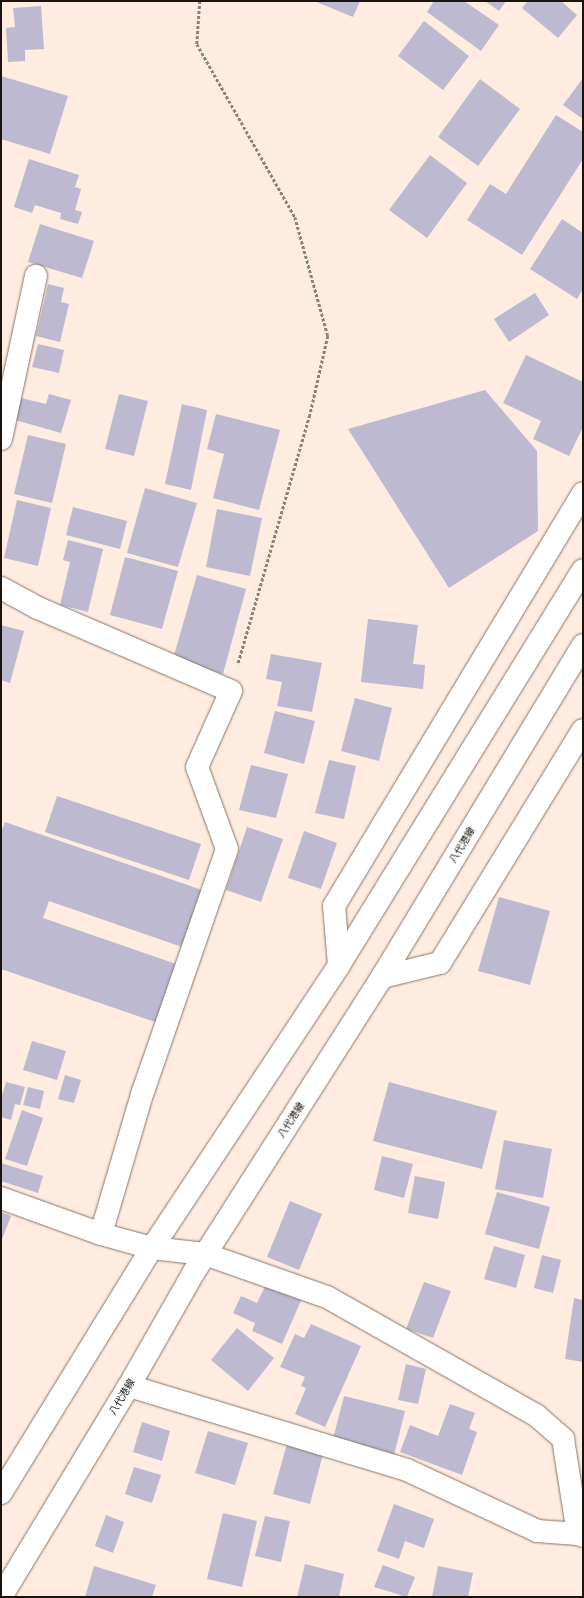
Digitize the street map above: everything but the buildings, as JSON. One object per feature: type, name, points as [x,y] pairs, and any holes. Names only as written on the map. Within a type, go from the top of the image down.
[{"type":"street","points":[[1,439],[36,276]]},
{"type":"street","points":[[340,965],[334,906],[583,493]]},
{"type":"street","points":[[1,1493],[152,1248],[340,965],[583,570]]},
{"type":"street","points":[[1,588],[38,608],[231,691],[197,767],[227,849],[143,1091],[101,1234]]},
{"type":"street","name":"八代港線","points":[[1,1597],[129,1386],[205,1254],[382,977],[583,645]]},
{"type":"street","points":[[382,977],[440,963],[583,730]]},
{"type":"street","points":[[1,1198],[101,1234],[152,1248],[205,1254],[327,1297],[537,1416],[563,1439],[580,1535],[537,1531],[407,1470],[129,1386]]},
{"type":"path","points":[[200,1],[196,44],[295,217],[328,336],[310,415],[231,691]]}]
